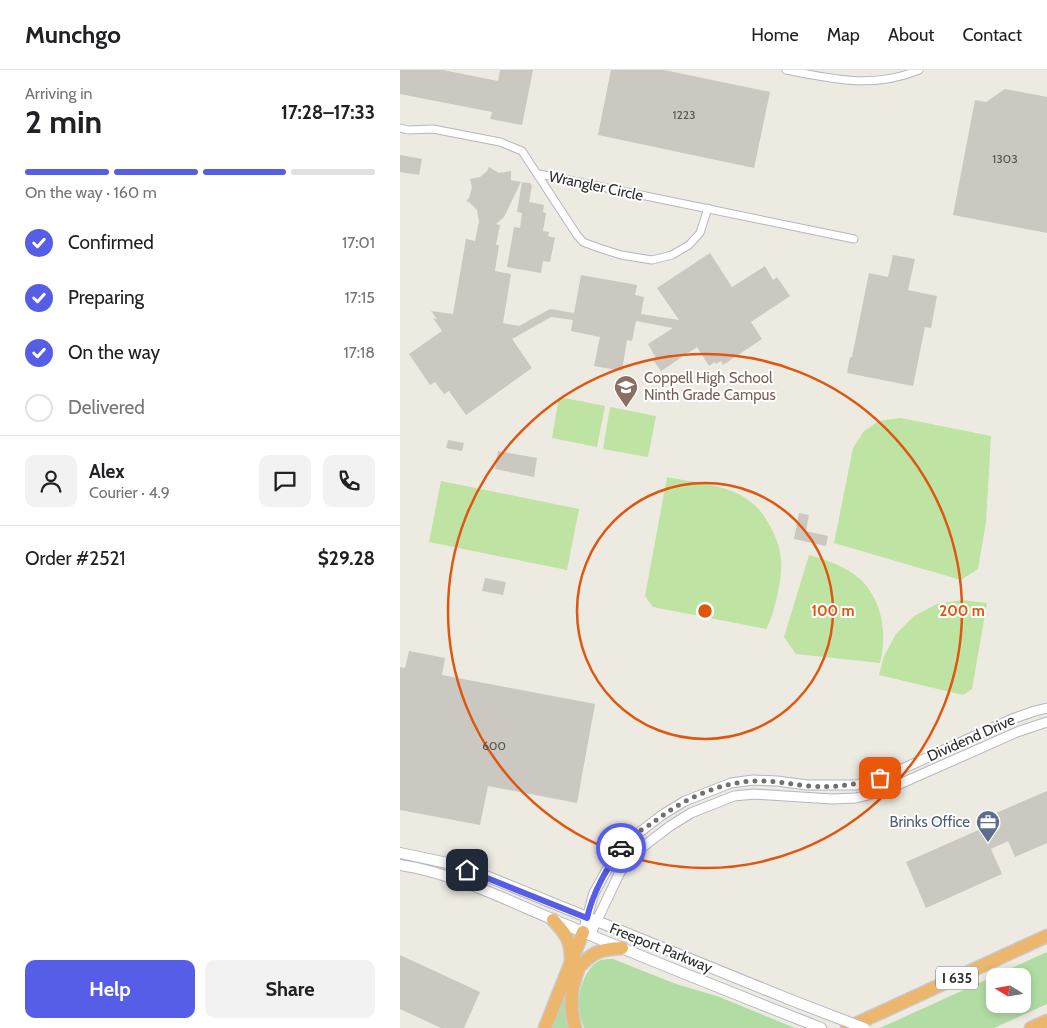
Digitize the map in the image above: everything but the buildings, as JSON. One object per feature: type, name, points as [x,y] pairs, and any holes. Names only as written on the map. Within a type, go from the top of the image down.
[{"type":"highway","points":[[553,920],[565,933],[571,945],[575,965],[570,1000],[576,1028]]},
{"type":"highway","points":[[545,1028],[575,965],[586,934]]},
{"type":"highway","name":"I 635","points":[[847,1028],[866,1024],[1047,936]]},
{"type":"highway","points":[[575,965],[602,949],[622,948]]},
{"type":"highway","points":[[1031,1028],[1047,1021]]},
{"type":"highway","points":[[840,1028],[866,1024]]},
{"type":"main road","name":"Freeport Parkway","points":[[403,853],[452,864],[481,874],[791,1000],[866,1024]]},
{"type":"main road","points":[[402,865],[403,853]]},
{"type":"main road","name":"Freeport Parkway","points":[[402,865],[428,870],[458,880],[586,934],[821,1028]]},
{"type":"street","points":[[786,70],[845,81],[872,82],[895,78],[919,70]]},
{"type":"street","points":[[400,128],[408,130],[433,129],[500,142],[522,151],[539,174]]},
{"type":"street","name":"Wrangler Circle","points":[[539,174],[577,236],[583,242],[621,255],[652,260],[672,255],[689,245],[700,233],[708,208]]},
{"type":"street","name":"Wrangler Circle","points":[[539,174],[854,238]]},
{"type":"street","name":"Dividend Drive","points":[[591,920],[594,893],[623,845],[662,815],[686,801],[731,784],[753,780],[778,781],[808,786],[856,785],[880,778],[1035,710],[1047,708]]},
{"type":"street","name":"Dividend Drive","points":[[586,934],[591,920],[620,872],[635,853],[670,826],[691,813],[734,796],[776,794],[806,799],[856,798],[884,791],[1017,732],[1047,722]]},
{"type":"street","points":[[955,745],[960,757]]},
{"type":"street","points":[[856,785],[856,798]]},
{"type":"green space","points":[[559,397],[605,406],[597,447],[552,438]]},
{"type":"green space","points":[[610,407],[656,416],[648,457],[603,449]]},
{"type":"green space","points":[[901,418],[991,436],[986,522],[978,569],[961,580],[834,543],[853,448],[864,431],[879,421]]},
{"type":"green space","points":[[667,477],[732,491],[751,502],[764,516],[775,535],[781,561],[777,597],[766,629],[653,607],[645,596]]},
{"type":"green space","points":[[441,481],[579,509],[567,570],[429,542]]},
{"type":"green space","points":[[809,555],[844,568],[860,579],[868,588],[880,611],[883,650],[880,663],[796,654],[784,637]]},
{"type":"green space","points":[[962,600],[987,603],[972,689],[963,695],[879,675],[884,656],[896,634],[914,616],[937,604]]},
{"type":"green space","points":[[1047,952],[1047,1004],[1031,1011],[1031,968],[1012,968]]},
{"type":"green space","points":[[613,959],[676,984],[717,996],[795,1028],[584,1028],[580,1016],[579,999],[584,979],[591,967],[596,963],[602,960]]},
{"type":"green space","points":[[570,979],[572,1028],[551,1028]]},
{"type":"green space","points":[[986,980],[986,1013],[1027,1013],[994,1028],[880,1028]]},
{"type":"way so far","points":[[621,848],[662,815],[686,801],[731,784],[753,780],[778,781],[808,786],[832,786],[856,785],[880,778]]},
{"type":"place","name":"Coppell High School Ninth Grade Campus","points":[[626,408]]},
{"type":"place","name":"Brinks Office","points":[[988,843]]},
{"type":"route","points":[[467,870],[587,918],[594,893],[621,848]]}]
